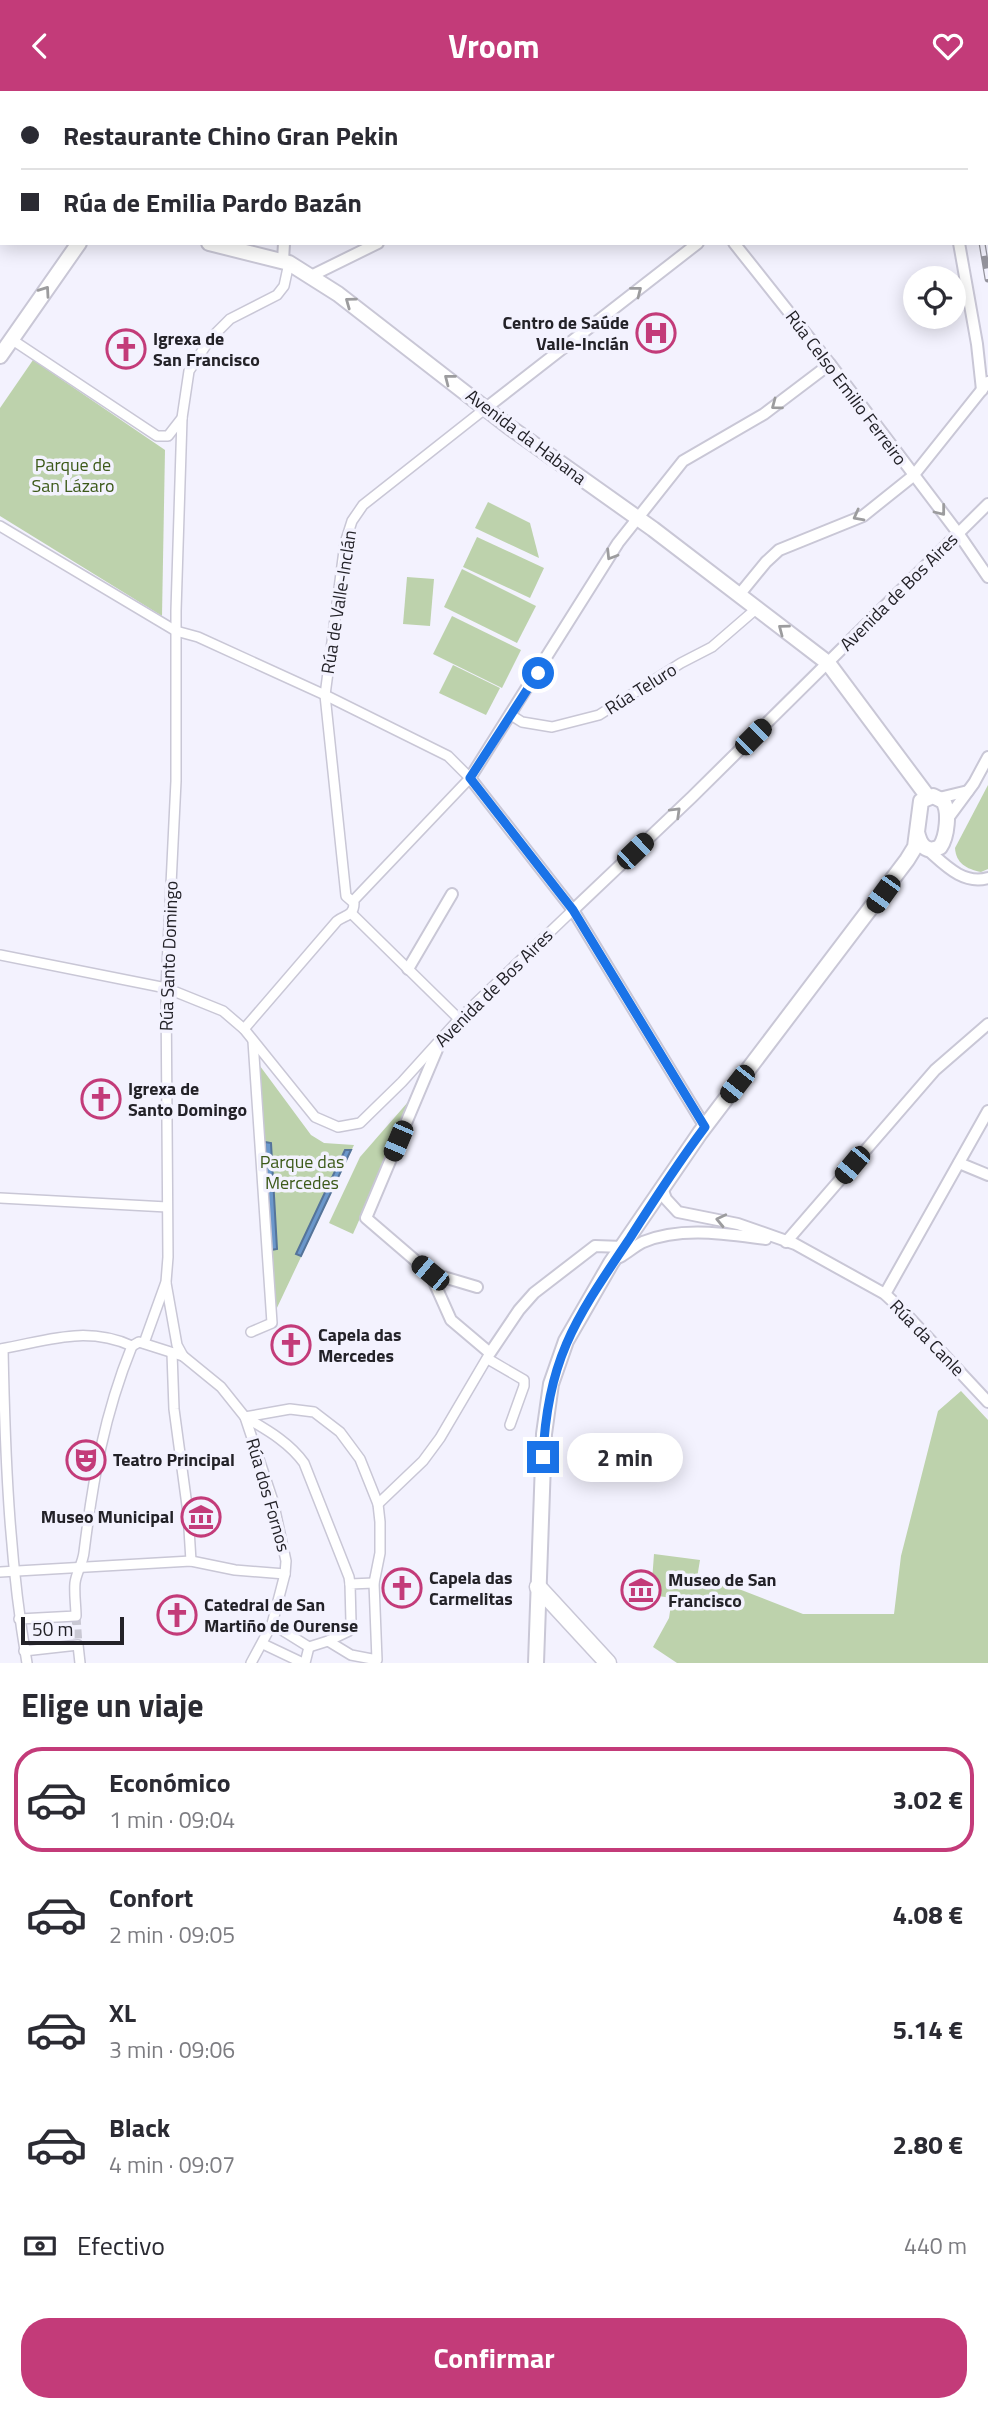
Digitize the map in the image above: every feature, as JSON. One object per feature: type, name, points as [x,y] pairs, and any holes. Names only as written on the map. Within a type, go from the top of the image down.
[{"type":"main road","points":[[538,1587],[608,1663]]},
{"type":"street","points":[[0,356],[78,245]]},
{"type":"street","name":"Avenida da Habana","points":[[217,245],[286,262],[312,276],[388,330],[486,408],[637,517],[828,663],[926,795],[946,805],[946,821]]},
{"type":"street","points":[[176,631],[182,418],[189,371],[210,339],[230,319],[277,295],[284,286],[284,245]]},
{"type":"street","points":[[312,276],[373,245]]},
{"type":"street","name":"Rúa de Valle-Inclán","points":[[351,913],[354,906],[353,901],[346,896],[325,695],[345,543],[352,521],[363,505],[695,245]]},
{"type":"street","name":"Rúa Celso Emilio Ferreiro","points":[[736,245],[830,364],[958,533],[988,577]]},
{"type":"street","points":[[739,595],[779,550],[863,516],[913,476],[985,386],[959,245]]},
{"type":"street","points":[[11,339],[157,436],[168,436],[182,418]]},
{"type":"street","points":[[353,901],[470,778],[618,543],[683,461],[764,414],[830,364]]},
{"type":"street","name":"Avenida de Bos Aires","points":[[0,955],[166,988],[223,1011],[244,1029],[315,1117],[338,1127],[360,1123],[459,1019],[828,663],[988,504]]},
{"type":"street","points":[[0,526],[176,631],[198,637],[325,695],[448,756],[470,778],[573,910],[705,1127]]},
{"type":"street","name":"Rúa Teluro","points":[[511,716],[522,722],[552,727],[599,716],[681,663],[712,647],[756,609]]},
{"type":"street","name":"Rúa Santo Domingo","points":[[166,1282],[166,988],[176,781],[176,631]]},
{"type":"street","points":[[951,871],[944,842],[946,821],[988,757]]},
{"type":"street","points":[[536,1663],[544,1434],[551,1384],[570,1333],[611,1263],[705,1127],[907,860],[915,847],[926,795],[968,791]]},
{"type":"street","points":[[917,832],[919,843],[951,871],[968,879],[988,878]]},
{"type":"street","points":[[907,860],[926,849],[936,849],[944,842]]},
{"type":"street","points":[[408,969],[452,894]]},
{"type":"street","points":[[244,1029],[337,921],[351,913],[459,1019]]},
{"type":"street","points":[[786,1242],[935,1070],[988,1024]]},
{"type":"street","points":[[441,1040],[366,1219],[430,1273],[477,1287]]},
{"type":"street","points":[[251,1332],[272,1323],[253,1041]]},
{"type":"street","points":[[885,1294],[988,1111]]},
{"type":"street","points":[[959,1163],[988,1175]]},
{"type":"street","name":"Rúa da Canle","points":[[662,1188],[666,1199],[678,1212],[738,1224],[786,1242]]},
{"type":"street","points":[[0,1198],[167,1207]]},
{"type":"street","points":[[641,1220],[641,1225],[659,1238]]},
{"type":"street","name":"Rúa da Canle","points":[[611,1263],[643,1242],[678,1234],[716,1233],[795,1244],[885,1294],[988,1402]]},
{"type":"street","points":[[378,1504],[422,1461],[440,1438],[489,1356],[519,1310],[534,1293],[595,1246],[624,1247]]},
{"type":"street","points":[[430,1273],[451,1320],[489,1356],[524,1380],[510,1425]]},
{"type":"street","points":[[144,1343],[166,1282]]},
{"type":"street","points":[[166,1282],[177,1345],[183,1356],[221,1387],[245,1417],[275,1435],[295,1451],[304,1463],[350,1584],[349,1631],[311,1647],[304,1663],[262,1644]]},
{"type":"street","points":[[27,1663],[14,1571],[6,1466],[2,1349],[49,1338],[85,1334],[132,1346]]},
{"type":"street","points":[[19,1619],[76,1616],[75,1582],[80,1568],[106,1418],[132,1346],[139,1342],[183,1356]]},
{"type":"street","points":[[172,1353],[174,1409],[188,1513],[191,1561]]},
{"type":"street","points":[[245,1417],[293,1408],[314,1412],[350,1443],[363,1466],[378,1504],[380,1553],[374,1583],[376,1660],[351,1655],[328,1641]]},
{"type":"street","name":"Rúa dos Fornos","points":[[245,1417],[273,1501],[286,1561],[285,1573]]},
{"type":"street","points":[[0,1572],[191,1561],[235,1570],[285,1573],[272,1624],[254,1662]]},
{"type":"street","points":[[350,1584],[374,1583]]},
{"type":"street","points":[[272,1624],[311,1647]]},
{"type":"street","points":[[24,1651],[78,1645],[80,1663]]},
{"type":"green space","name":"Parque de San Lázaro","points":[[33,360],[165,450],[162,616],[0,516],[0,408]]},
{"type":"green space","points":[[488,502],[530,523],[539,558],[475,528]]},
{"type":"green space","points":[[477,537],[544,568],[530,598],[463,567]]},
{"type":"green space","points":[[462,569],[536,606],[517,643],[444,607]]},
{"type":"green space","points":[[407,577],[434,579],[430,626],[403,624]]},
{"type":"green space","points":[[452,616],[521,650],[502,688],[433,654]]},
{"type":"green space","points":[[453,665],[500,688],[486,715],[439,693]]},
{"type":"green space","points":[[988,785],[988,869],[981,872],[963,865],[957,858],[955,848]]},
{"type":"green space","name":"Parque das Mercedes","points":[[260,1066],[311,1135],[324,1143],[354,1145],[275,1312]]},
{"type":"green space","points":[[415,1094],[353,1234],[329,1223],[360,1157]]},
{"type":"green space","points":[[961,1391],[988,1420],[988,1663],[677,1663],[653,1647],[669,1618],[672,1598],[651,1595],[654,1554],[700,1560],[697,1578],[713,1579],[803,1614],[894,1614],[901,1556],[938,1411]]},
{"type":"water","points":[[265,1142],[271,1143],[277,1249],[271,1250]]},
{"type":"water","points":[[345,1150],[351,1150],[301,1256],[296,1254]]},
{"type":"tunnel","points":[[76,1616],[78,1645]]},
{"type":"railway","points":[[982,245],[988,279]]},
{"type":"place","name":"Centro de Saúde Valle-Inclán","points":[[656,333]]},
{"type":"place","name":"Igrexa de San Francisco","points":[[126,349]]},
{"type":"place","name":"Igrexa de Santo Domingo","points":[[101,1099]]},
{"type":"place","name":"Capela das Mercedes","points":[[291,1345]]},
{"type":"place","name":"Teatro Principal","points":[[86,1460]]},
{"type":"place","name":"Museo Municipal","points":[[201,1517]]},
{"type":"place","name":"Capela das Carmelitas","points":[[402,1588]]},
{"type":"place","name":"Museo de San Francisco","points":[[641,1590]]},
{"type":"place","name":"Catedral de San Martiño de Ourense","points":[[177,1615]]},
{"type":"route","points":[[538,673],[470,778],[573,910],[705,1127],[611,1263],[566,1341],[551,1384],[543,1457]]}]
